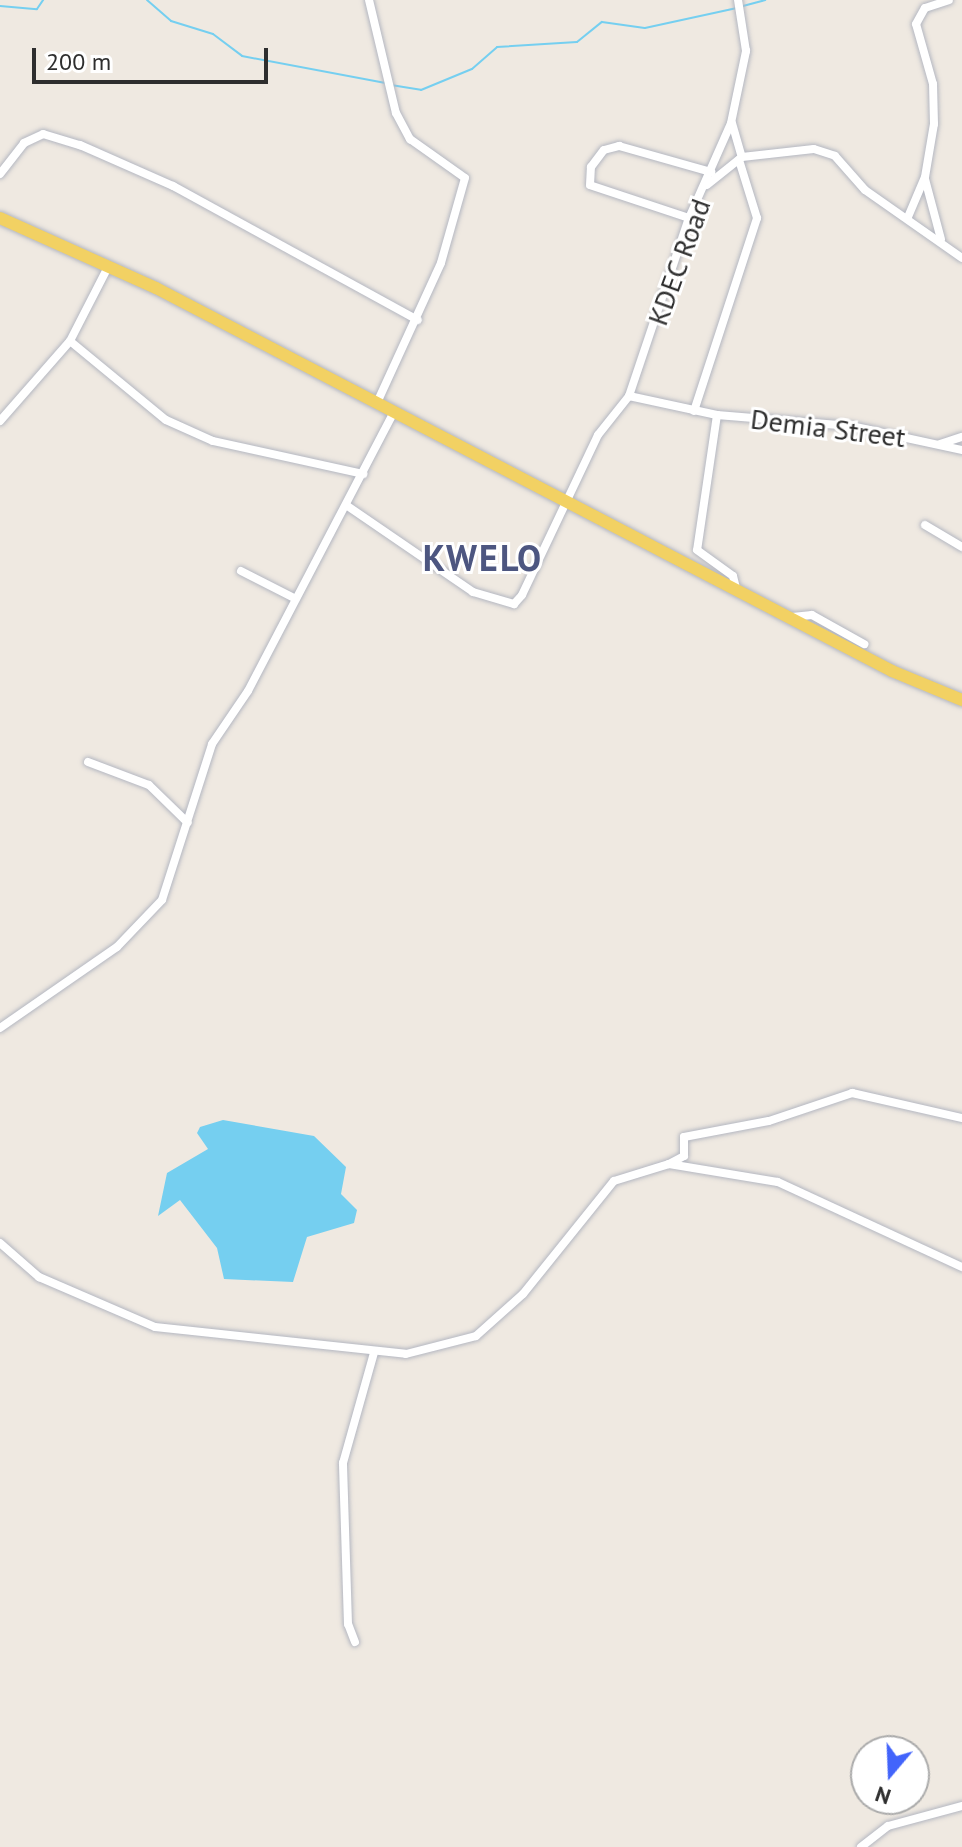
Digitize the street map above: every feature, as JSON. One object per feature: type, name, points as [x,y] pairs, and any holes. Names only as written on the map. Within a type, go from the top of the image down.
[{"type":"main road","points":[[0,218],[108,267],[792,617],[962,700]]},
{"type":"street","points":[[369,0],[396,113],[410,139],[465,178],[418,320],[377,403]]},
{"type":"street","points":[[908,217],[925,177],[933,84],[916,24],[925,8],[949,0]]},
{"type":"street","name":"KDEC Road","points":[[346,505],[439,574],[514,604],[564,499],[629,396],[689,218],[707,185],[731,123],[745,61],[739,3]]},
{"type":"street","points":[[694,411],[757,218],[731,123]]},
{"type":"street","points":[[0,174],[24,143],[43,134],[80,145],[173,186],[418,320]]},
{"type":"street","points":[[689,218],[590,185],[591,167],[619,146],[711,172]]},
{"type":"street","points":[[707,185],[741,159],[814,149],[835,156],[865,190],[941,240],[962,258]]},
{"type":"street","points":[[925,177],[941,240]]},
{"type":"street","points":[[0,421],[70,341],[108,267]]},
{"type":"street","points":[[70,341],[166,420],[223,444],[363,474]]},
{"type":"street","name":"Demia Street","points":[[629,396],[717,415],[851,426],[962,450]]},
{"type":"street","points":[[0,1028],[140,927],[162,900],[212,744],[363,474],[394,412]]},
{"type":"street","points":[[717,415],[697,550],[733,576],[736,588]]},
{"type":"street","points":[[939,444],[962,437]]},
{"type":"street","points":[[925,525],[962,547]]},
{"type":"street","points":[[241,571],[294,598]]},
{"type":"street","points":[[792,617],[812,615],[864,644]]},
{"type":"street","points":[[88,762],[149,785],[188,823]]},
{"type":"street","points":[[0,1243],[39,1277],[155,1327],[374,1353],[424,1353],[476,1336],[523,1294],[614,1181],[669,1164],[684,1156],[684,1137],[769,1121],[852,1093],[962,1118]]},
{"type":"street","points":[[669,1164],[778,1182],[962,1267]]},
{"type":"street","points":[[355,1642],[348,1624],[343,1463],[374,1353]]},
{"type":"street","points":[[861,1847],[888,1826],[962,1806]]},
{"type":"water","points":[[223,1120],[314,1136],[346,1167],[341,1194],[357,1210],[354,1223],[307,1237],[293,1282],[224,1279],[217,1248],[180,1200],[158,1216],[167,1173],[208,1149],[197,1133],[200,1127]]},
{"type":"waterway","points":[[0,6],[37,9],[43,0]]},
{"type":"waterway","points":[[147,0],[171,21],[213,34],[242,56],[385,83]]},
{"type":"waterway","points":[[743,6],[765,0]]},
{"type":"waterway","points":[[391,85],[421,90],[472,69],[497,47],[577,42],[602,22],[645,28],[737,8]]},
{"type":"district","name":"KWELO","points":[[483,558]]}]
